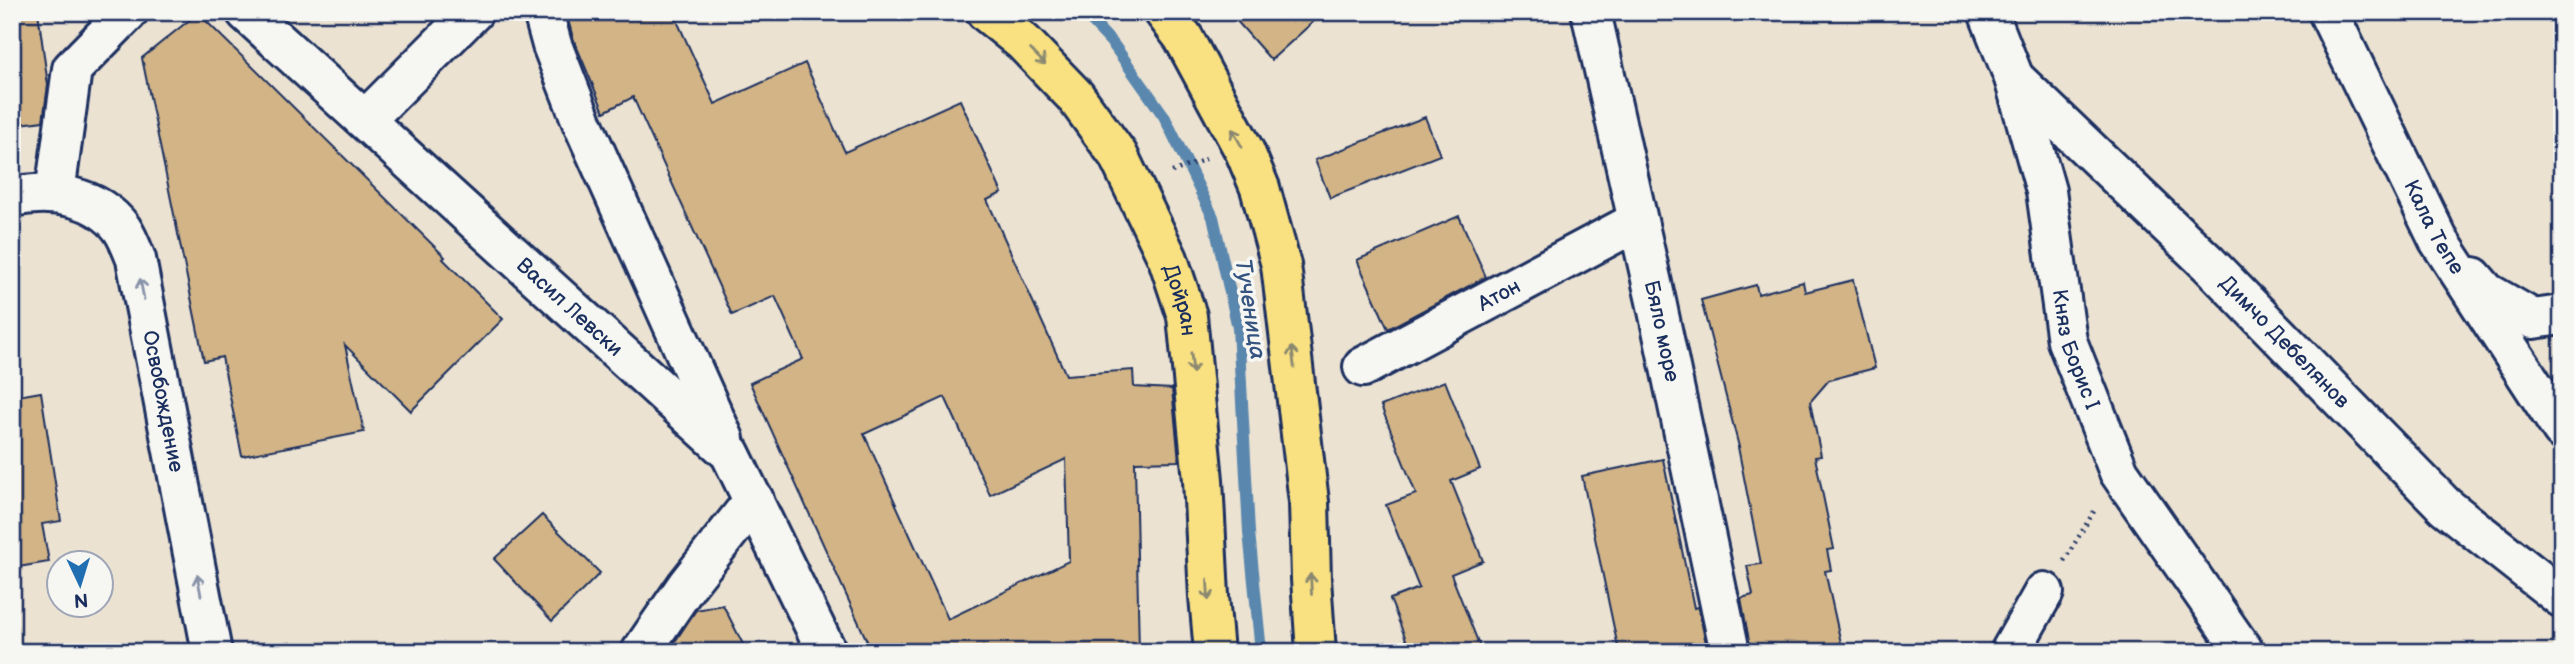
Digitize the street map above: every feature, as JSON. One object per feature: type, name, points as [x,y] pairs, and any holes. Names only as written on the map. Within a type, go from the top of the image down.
[{"type":"main road","name":"Дойран","points":[[986,12],[1023,43],[1075,96],[1118,155],[1168,259],[1187,316],[1203,480],[1214,652]]},
{"type":"main road","points":[[1164,12],[1183,37],[1245,152],[1260,188],[1281,265],[1309,502],[1316,652]]},
{"type":"street","points":[[12,197],[55,193],[72,69],[128,12]]},
{"type":"street","name":"Васил Левски","points":[[246,12],[730,453],[827,652]]},
{"type":"street","points":[[365,120],[473,12]]},
{"type":"street","points":[[543,12],[552,45],[582,122],[730,453]]},
{"type":"street","name":"Бяло море","points":[[1591,12],[1730,652]]},
{"type":"street","name":"Княз Борис I","points":[[1988,12],[2014,78],[2046,191],[2067,341],[2119,472],[2244,652]]},
{"type":"street","name":"Кала Тепе","points":[[2328,12],[2438,239],[2562,430]]},
{"type":"street","name":"Димчо Дебелянов","points":[[2014,78],[2208,263],[2445,506],[2562,598]]},
{"type":"street","name":"Освобождение","points":[[55,193],[102,209],[122,229],[136,259],[212,652]]},
{"type":"street","name":"Атон","points":[[1363,367],[1636,222]]},
{"type":"street","points":[[2438,239],[2486,292],[2533,319],[2562,315]]},
{"type":"street","points":[[641,652],[687,585],[754,500]]},
{"type":"street","points":[[2010,652],[2045,592]]},
{"type":"path","points":[[1160,177],[1217,154]]},
{"type":"path","points":[[2045,592],[2119,472]]},
{"type":"building","points":[[12,12],[38,12],[48,85],[43,121],[12,125]]},
{"type":"building","points":[[566,12],[673,12],[715,104],[805,63],[845,152],[960,100],[1002,193],[987,200],[1066,375],[1133,370],[1134,387],[1172,389],[1179,461],[1135,462],[1139,652],[872,652],[750,383],[803,359],[775,296],[732,315],[633,97],[604,112],[573,38]],"holes":[[[945,397],[990,495],[1066,459],[1069,561],[948,619],[864,434]]]},
{"type":"building","points":[[1229,12],[1324,12],[1271,60]]},
{"type":"building","points":[[198,13],[445,257],[443,259],[503,319],[411,411],[345,345],[364,432],[242,456],[222,357],[204,361],[142,58]]},
{"type":"building","points":[[1425,117],[1440,155],[1330,198],[1315,160]]},
{"type":"building","points":[[1459,216],[1486,277],[1388,329],[1357,260]]},
{"type":"building","points":[[1853,280],[1875,368],[1829,380],[1810,402],[1821,456],[1815,457],[1834,549],[1827,550],[1831,570],[1825,571],[1843,652],[1751,652],[1741,598],[1753,595],[1747,566],[1761,564],[1739,447],[1701,300],[1756,285],[1758,294],[1803,282],[1805,292]]},
{"type":"building","points":[[1445,381],[1480,469],[1451,481],[1483,561],[1451,574],[1482,652],[1411,652],[1390,599],[1419,588],[1386,505],[1416,494],[1381,406]]},
{"type":"building","points":[[41,392],[61,521],[42,524],[46,562],[12,568],[12,397]]},
{"type":"building","points":[[1663,459],[1694,608],[1698,607],[1708,652],[1619,652],[1582,476]]},
{"type":"building","points":[[542,515],[600,573],[552,621],[494,559]]},
{"type":"building","points":[[723,605],[747,652],[668,652],[696,610]]},
{"type":"waterway","name":"Тученица","points":[[1083,12],[1113,44],[1164,116],[1213,217],[1238,328],[1249,532],[1261,652]]}]
